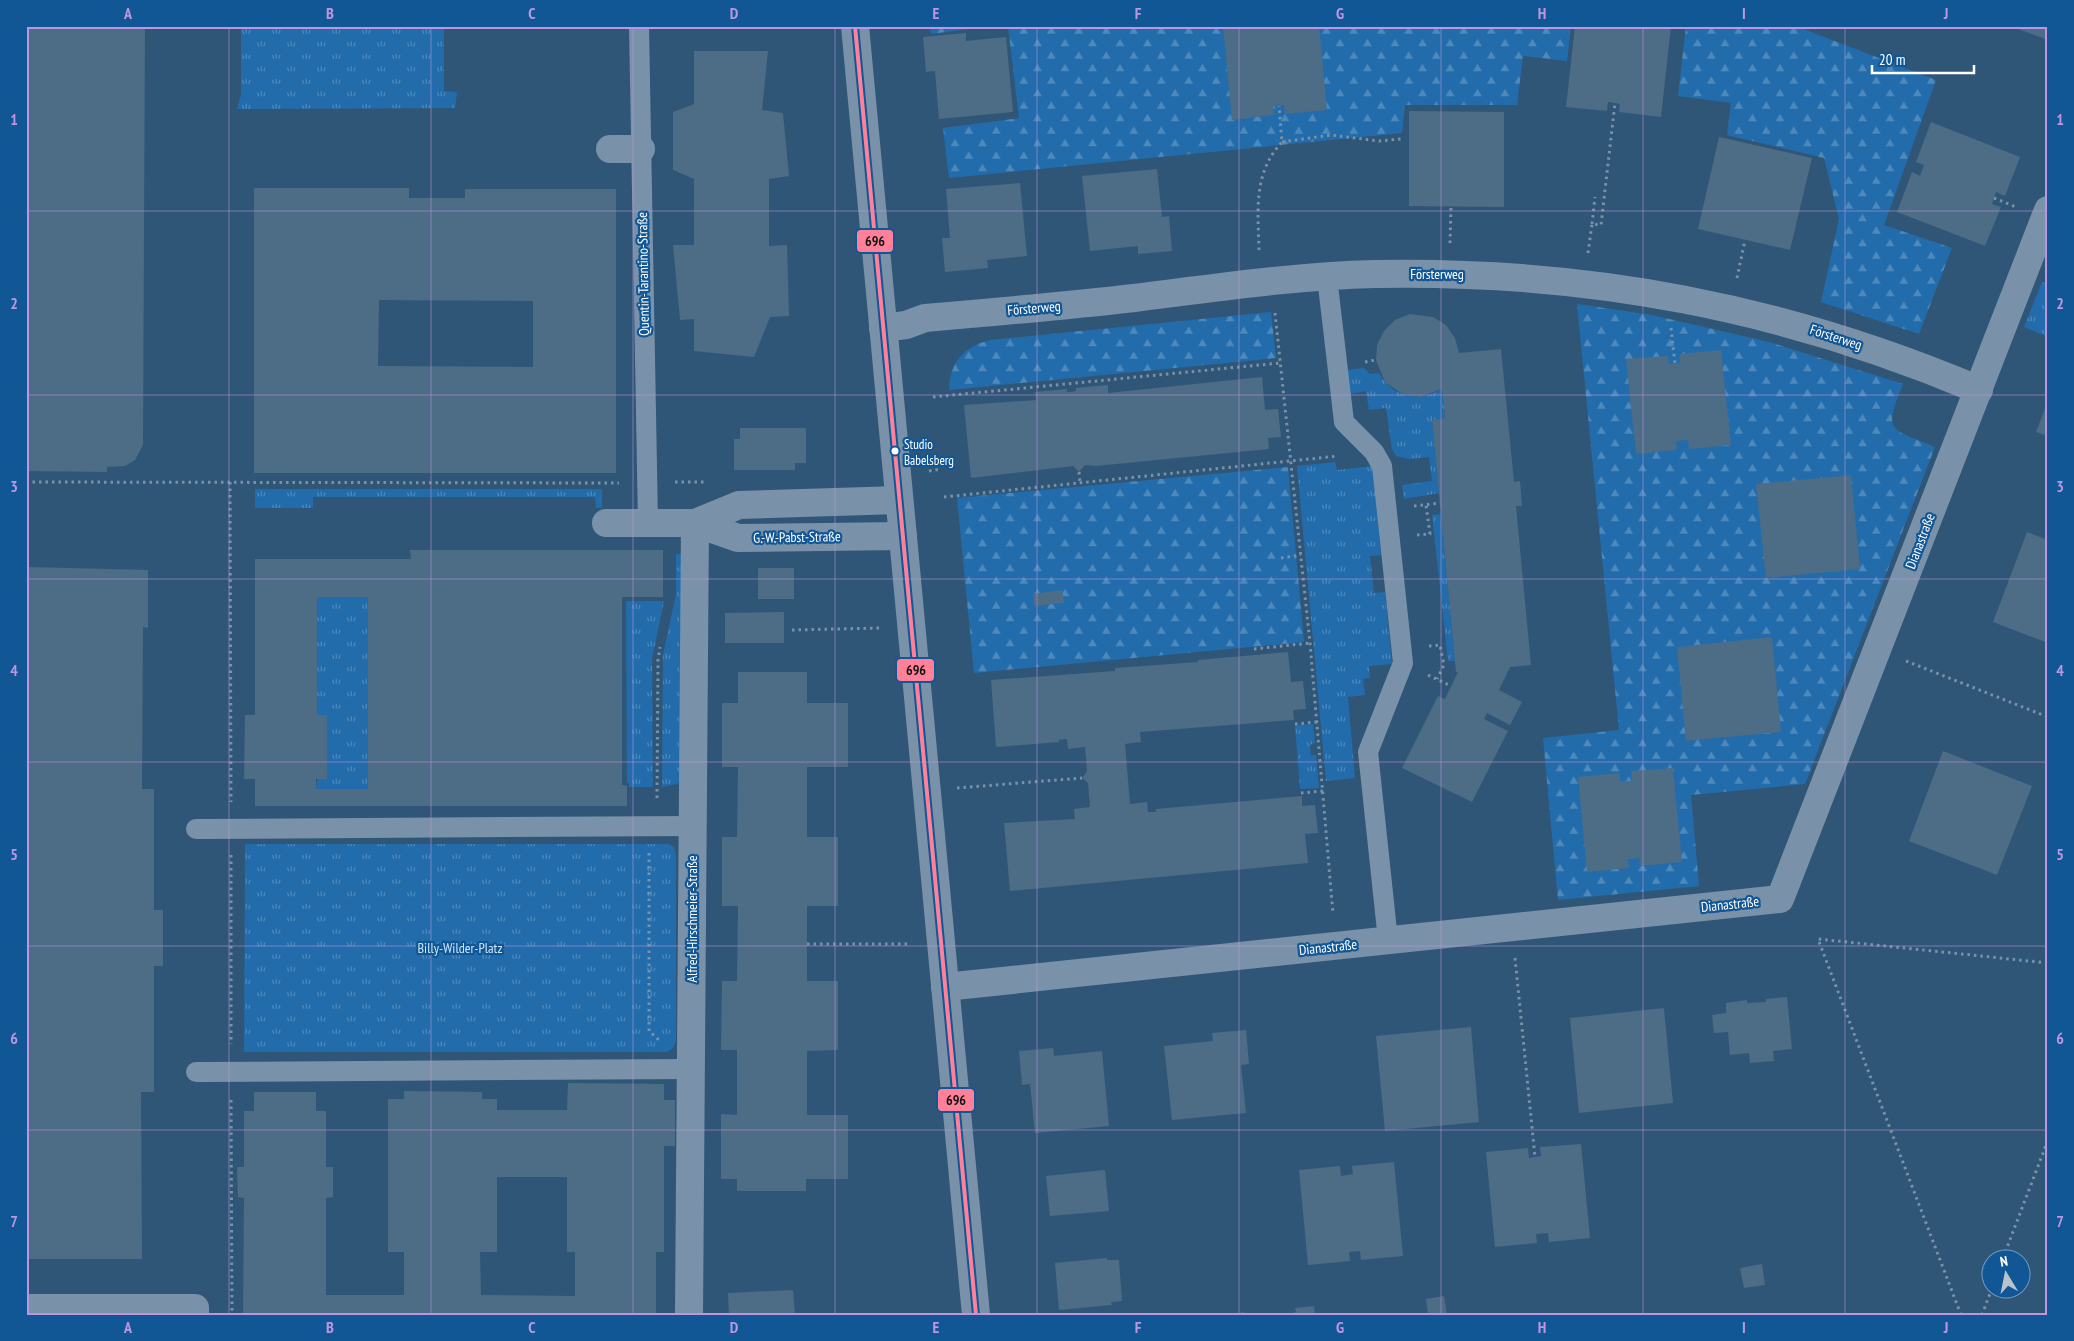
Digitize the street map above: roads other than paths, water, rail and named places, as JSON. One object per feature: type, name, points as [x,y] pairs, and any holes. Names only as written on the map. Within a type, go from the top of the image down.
[{"type":"street","points":[[855,26],[976,1315]]},
{"type":"street","points":[[610,149],[641,149]]},
{"type":"street","name":"Dianastraße","points":[[945,987],[1780,899],[2048,210]]},
{"type":"street","name":"Försterweg","points":[[883,328],[906,325],[925,318],[1083,304],[1327,277],[1450,274],[1505,276],[1583,283],[1668,295],[1730,308],[1805,327],[1867,347],[1979,390]]},
{"type":"street","name":"G.-W.-Pabst-Straße","points":[[606,523],[694,522],[738,506],[898,488]]},
{"type":"street","name":"G.-W.-Pabst-Straße","points":[[694,522],[738,538],[902,536]]},
{"type":"street","name":"Alfred-Hirschmeier-Straße","points":[[689,1315],[694,522]]},
{"type":"street","points":[[26,1308],[195,1311]]},
{"type":"lane","name":"Quentin-Tarantino-Straße","points":[[639,26],[648,523]]},
{"type":"lane","points":[[1327,277],[1344,422],[1374,452],[1382,466],[1402,664],[1368,752],[1388,940]]},
{"type":"lane","points":[[196,829],[692,826]]},
{"type":"lane","points":[[196,1072],[690,1069]]},
{"type":"place","name":"Studio Babelsberg","points":[[895,451]]},
{"type":"park label","name":"Billy-Wilder-Platz","points":[[460,948]]}]
